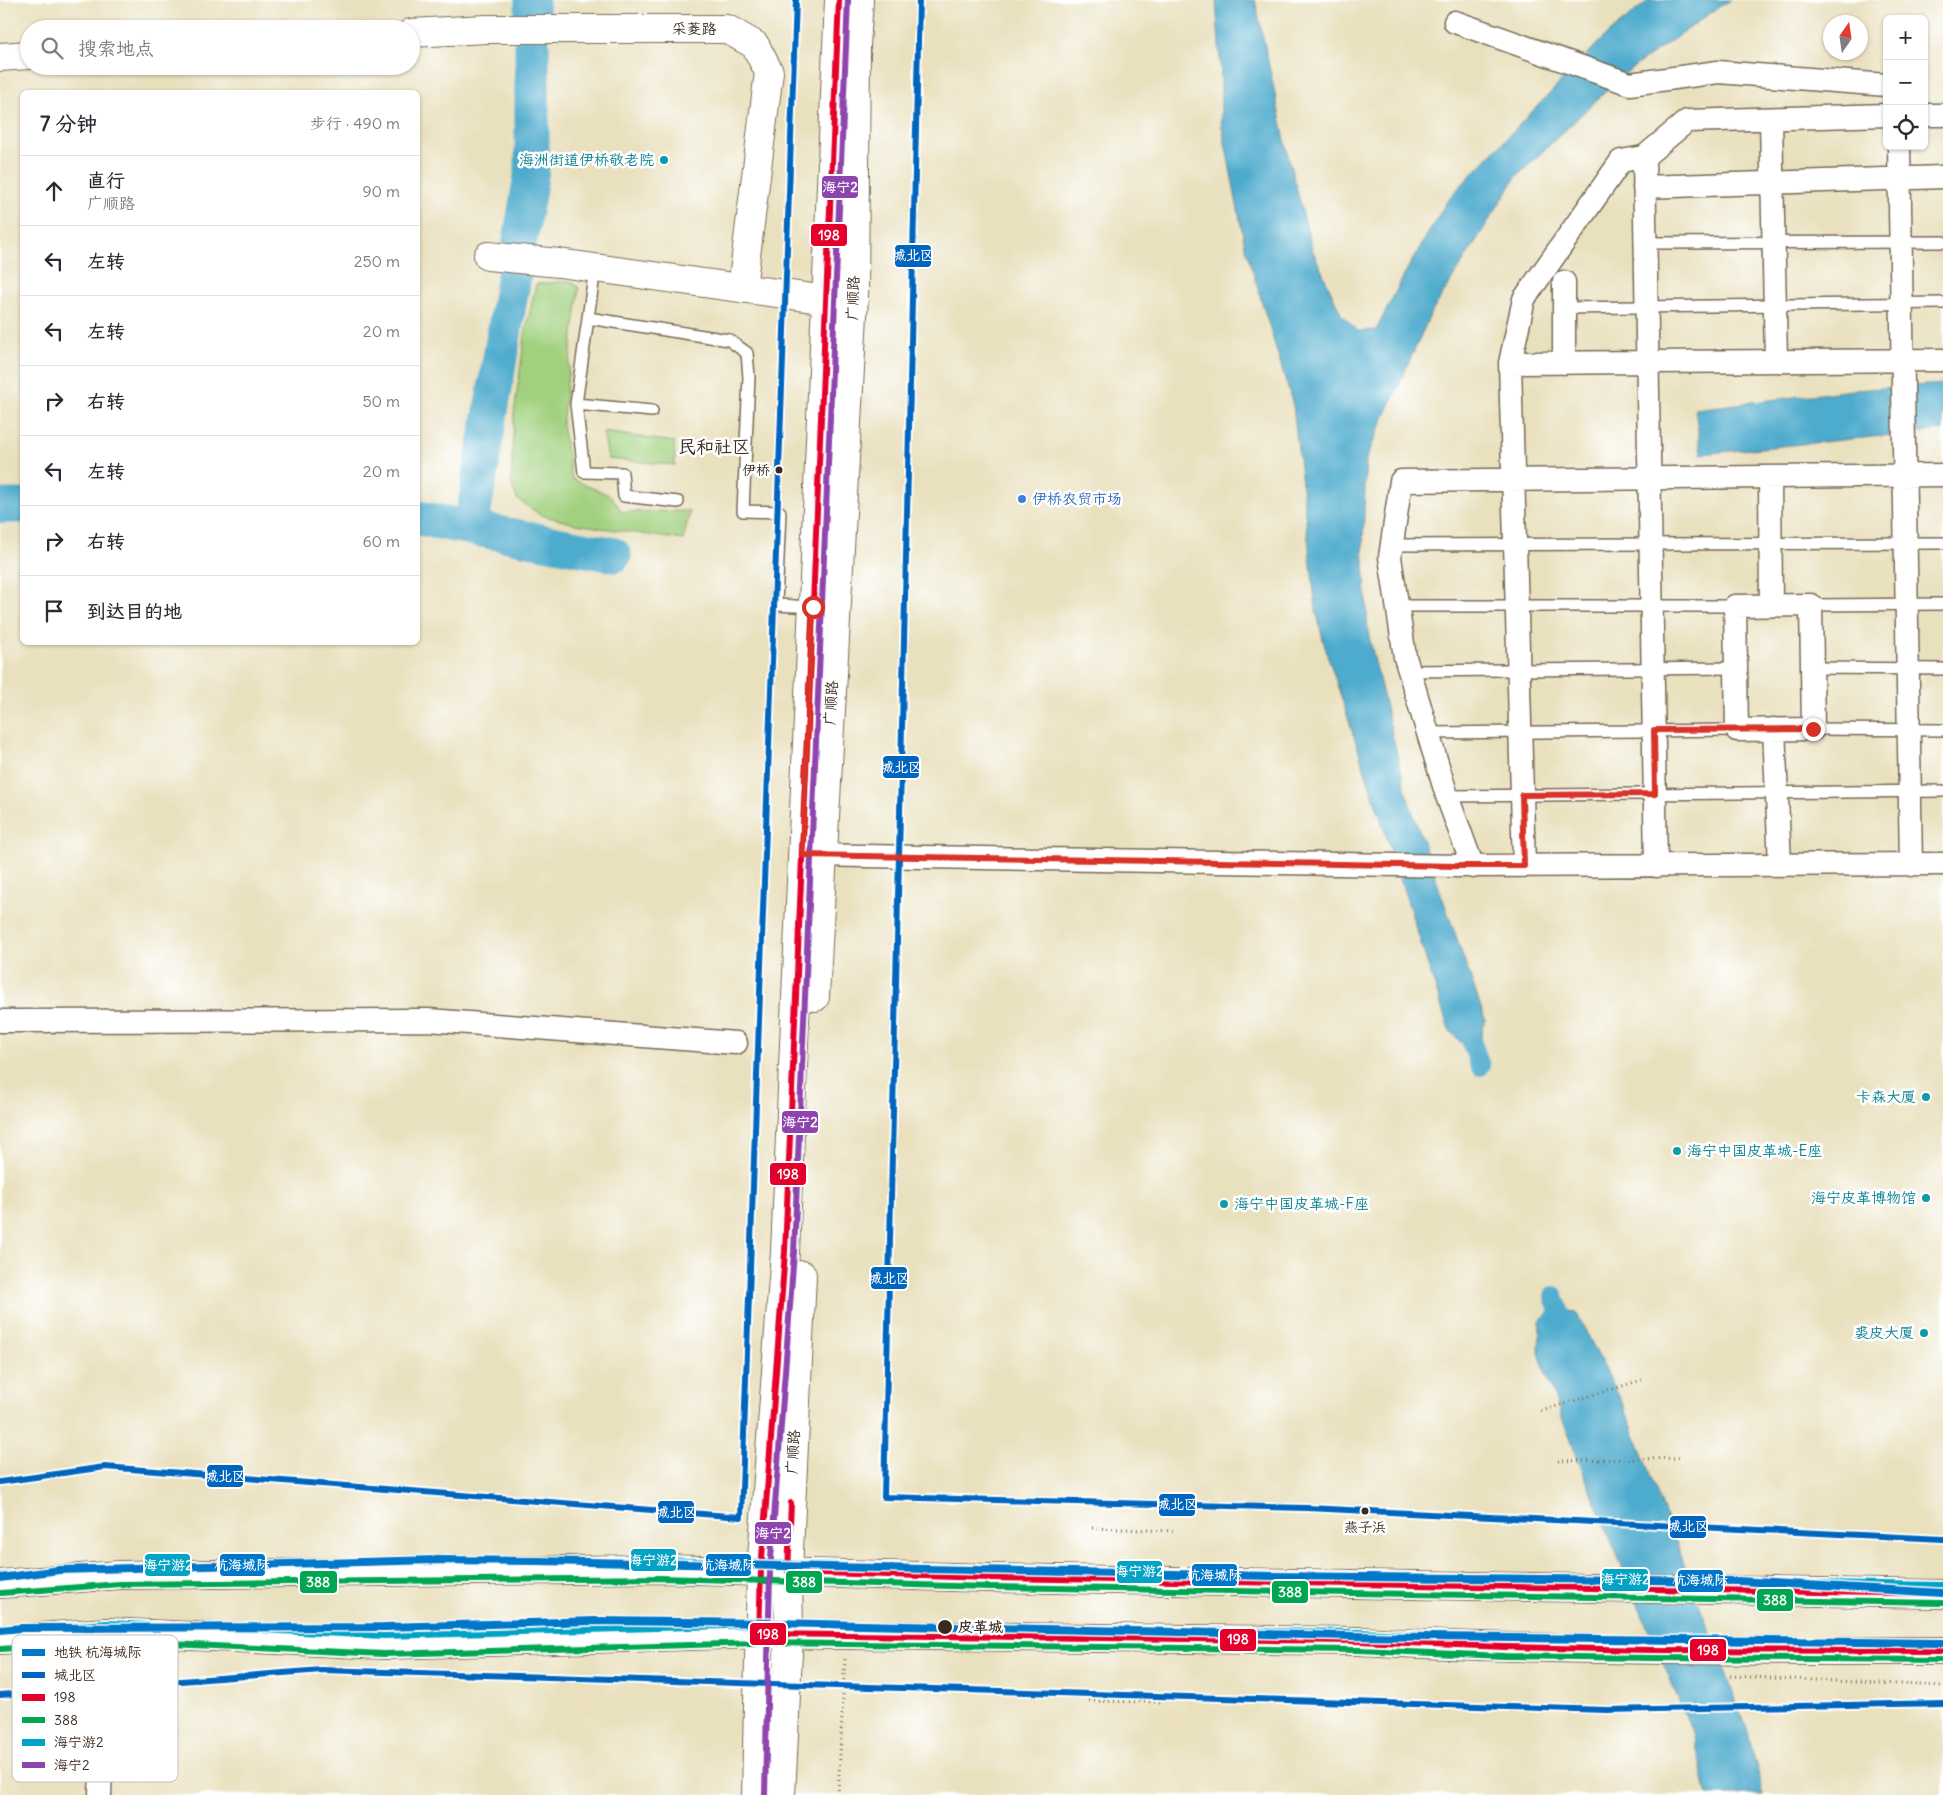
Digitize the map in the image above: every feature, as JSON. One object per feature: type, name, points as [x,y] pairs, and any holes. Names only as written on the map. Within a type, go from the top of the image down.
[{"type":"main road","points":[[839,0],[847,41]]},
{"type":"main road","name":"广顺路","points":[[825,608],[827,300],[847,41],[859,0]]},
{"type":"main road","name":"采菱路","points":[[420,33],[486,29],[727,29],[755,45],[769,72],[742,288]]},
{"type":"main road","name":"广顺路","points":[[756,1795],[759,1634],[774,1571],[785,1252],[812,855],[825,608],[854,297],[847,41]]},
{"type":"main road","points":[[0,57],[20,56]]},
{"type":"main road","points":[[488,256],[559,263],[827,300]]},
{"type":"main road","points":[[0,1584],[120,1575],[640,1569],[989,1578],[1943,1594]]},
{"type":"main road","name":"广顺路","points":[[774,1571],[789,1634],[780,1795]]},
{"type":"main road","points":[[67,1635],[107,1632],[166,1635]]},
{"type":"main road","points":[[178,1636],[384,1646],[759,1634],[1359,1641],[1458,1646],[1637,1650],[1727,1663],[1943,1651]]},
{"type":"street","points":[[1455,22],[1630,84],[1718,72],[1883,86]]},
{"type":"street","points":[[1524,866],[1510,363],[1524,299],[1621,161],[1644,157],[1687,121],[1883,115]]},
{"type":"street","points":[[1928,115],[1943,115]]},
{"type":"street","points":[[1770,119],[1776,361]]},
{"type":"street","points":[[1899,150],[1911,865]]},
{"type":"street","points":[[1644,157],[1656,866]]},
{"type":"street","points":[[1644,188],[1943,177]]},
{"type":"street","points":[[1564,282],[1564,363]]},
{"type":"street","points":[[1510,363],[1943,360]]},
{"type":"street","points":[[1466,866],[1405,657],[1390,558],[1400,482],[1770,477],[1905,466],[1943,475]]},
{"type":"street","points":[[1770,477],[1771,605]]},
{"type":"street","points":[[1812,604],[1813,729],[1737,730],[1735,606],[1771,605],[1812,604]]},
{"type":"street","points":[[1774,729],[1780,865]]},
{"type":"street","points":[[812,855],[1466,866],[1943,864]]},
{"type":"street","points":[[0,1021],[428,1020],[736,1043]]},
{"type":"street","points":[[100,1795],[101,1782]]},
{"type":"lane","points":[[1645,243],[1943,242]]},
{"type":"lane","points":[[595,268],[576,404],[584,472],[622,473],[624,496],[678,502]]},
{"type":"lane","points":[[1564,308],[1943,304]]},
{"type":"lane","points":[[588,318],[729,340],[747,353],[749,377],[743,511],[780,512],[776,605],[825,608]]},
{"type":"lane","points":[[576,404],[652,411]]},
{"type":"lane","points":[[1392,545],[1943,543]]},
{"type":"lane","points":[[1812,604],[1943,604]]},
{"type":"lane","points":[[1397,606],[1735,606]]},
{"type":"lane","points":[[1409,671],[1736,668]]},
{"type":"lane","points":[[1812,668],[1943,669]]},
{"type":"lane","points":[[1813,729],[1943,730]]},
{"type":"lane","points":[[1428,733],[1737,730]]},
{"type":"lane","points":[[1447,796],[1943,791]]},
{"type":"path","points":[[1541,1410],[1642,1380]]},
{"type":"path","points":[[1558,1461],[1679,1458]]},
{"type":"path","points":[[1092,1528],[1174,1531]]},
{"type":"path","points":[[838,1795],[845,1656]]},
{"type":"path","points":[[1727,1663],[1943,1686]]},
{"type":"path","points":[[1089,1701],[1162,1702]]},
{"type":"green space","points":[[571,281],[579,288],[562,424],[572,479],[611,496],[622,512],[690,511],[683,540],[575,524],[541,515],[517,499],[511,482],[514,413],[525,334],[536,284]]},
{"type":"green space","points":[[603,432],[674,442],[675,465],[608,459]]},
{"type":"water","points":[[1216,0],[1255,0],[1289,159],[1312,249],[1341,314],[1358,331],[1376,330],[1409,266],[1449,198],[1604,37],[1649,0],[1732,0],[1722,5],[1624,74],[1516,177],[1430,315],[1366,459],[1363,544],[1368,632],[1407,796],[1485,1019],[1477,1059],[1449,1030],[1324,644],[1316,610],[1293,405],[1245,246],[1221,122],[1221,75]]},
{"type":"water","points":[[1943,384],[1943,430],[1701,454],[1695,409],[1853,390]]},
{"type":"water","points":[[1556,1305],[1577,1314],[1624,1406],[1747,1729],[1764,1795],[1708,1795],[1693,1734],[1593,1498],[1539,1353],[1540,1321]]},
{"type":"waterway","points":[[471,528],[532,170],[532,0]]},
{"type":"waterway","points":[[0,506],[20,506]]},
{"type":"waterway","points":[[420,518],[614,555]]},
{"type":"waterway","points":[[1469,1034],[1480,1066]]},
{"type":"waterway","points":[[1554,1296],[1565,1329]]},
{"type":"metro line","name":"杭海城际","points":[[0,1578],[59,1570],[436,1560],[1271,1576],[1738,1581],[1943,1593]]},
{"type":"metro line","name":"杭海城际","points":[[0,1630],[22,1628],[385,1627],[595,1621],[775,1623],[1350,1636],[1943,1643]]},
{"type":"transit line","name":"城北区","points":[[0,1482],[105,1467],[741,1517],[796,0]]},
{"type":"transit line","name":"198","points":[[839,0],[785,1252],[761,1571],[759,1634],[1359,1641],[1651,1650],[1943,1651]]},
{"type":"transit line","name":"海宁2","points":[[765,1795],[770,1571],[794,1252],[848,0]]},
{"type":"transit line","name":"城北区","points":[[919,0],[884,1497],[1307,1508],[1943,1539]]},
{"type":"transit line","name":"198","points":[[791,1503],[788,1572],[989,1578],[1943,1594]]},
{"type":"transit line","name":"海宁游2","points":[[0,1575],[120,1566],[660,1560],[989,1569],[1943,1585]]},
{"type":"transit line","name":"388","points":[[1,1593],[120,1584],[660,1578],[989,1587],[1943,1603]]},
{"type":"transit line","name":"海宁游2","points":[[0,1631],[107,1623],[384,1636],[759,1625],[1359,1632],[1651,1641],[1943,1642]]},
{"type":"transit line","name":"388","points":[[178,1644],[384,1654],[759,1643],[1359,1650],[1505,1656],[1943,1660]]},
{"type":"transit line","name":"388","points":[[1,1649],[12,1648]]},
{"type":"transit line","name":"城北区","points":[[178,1681],[322,1670],[1607,1710],[1943,1703]]},
{"type":"transit line","name":"城北区","points":[[0,1695],[12,1694]]},
{"type":"place","name":"海洲街道伊桥敬老院","points":[[664,160]]},
{"type":"place","name":"伊桥","points":[[779,470]]},
{"type":"place","name":"伊桥农贸市场","points":[[1022,499]]},
{"type":"place","name":"卡森大厦","points":[[1926,1097]]},
{"type":"place","name":"海宁中国皮革城-E座","points":[[1677,1151]]},
{"type":"place","name":"海宁皮革博物馆","points":[[1926,1198]]},
{"type":"place","name":"海宁中国皮革城-F座","points":[[1224,1204]]},
{"type":"place","name":"裘皮大厦","points":[[1924,1333]]},
{"type":"place","name":"燕子浜","points":[[1365,1511]]},
{"type":"place","name":"皮革城","points":[[945,1627]]},
{"type":"district","name":"民和社区","points":[[714,447]]},
{"type":"route","points":[[813,607],[802,855],[1524,866],[1522,795],[1655,794],[1654,730],[1813,729]]}]
